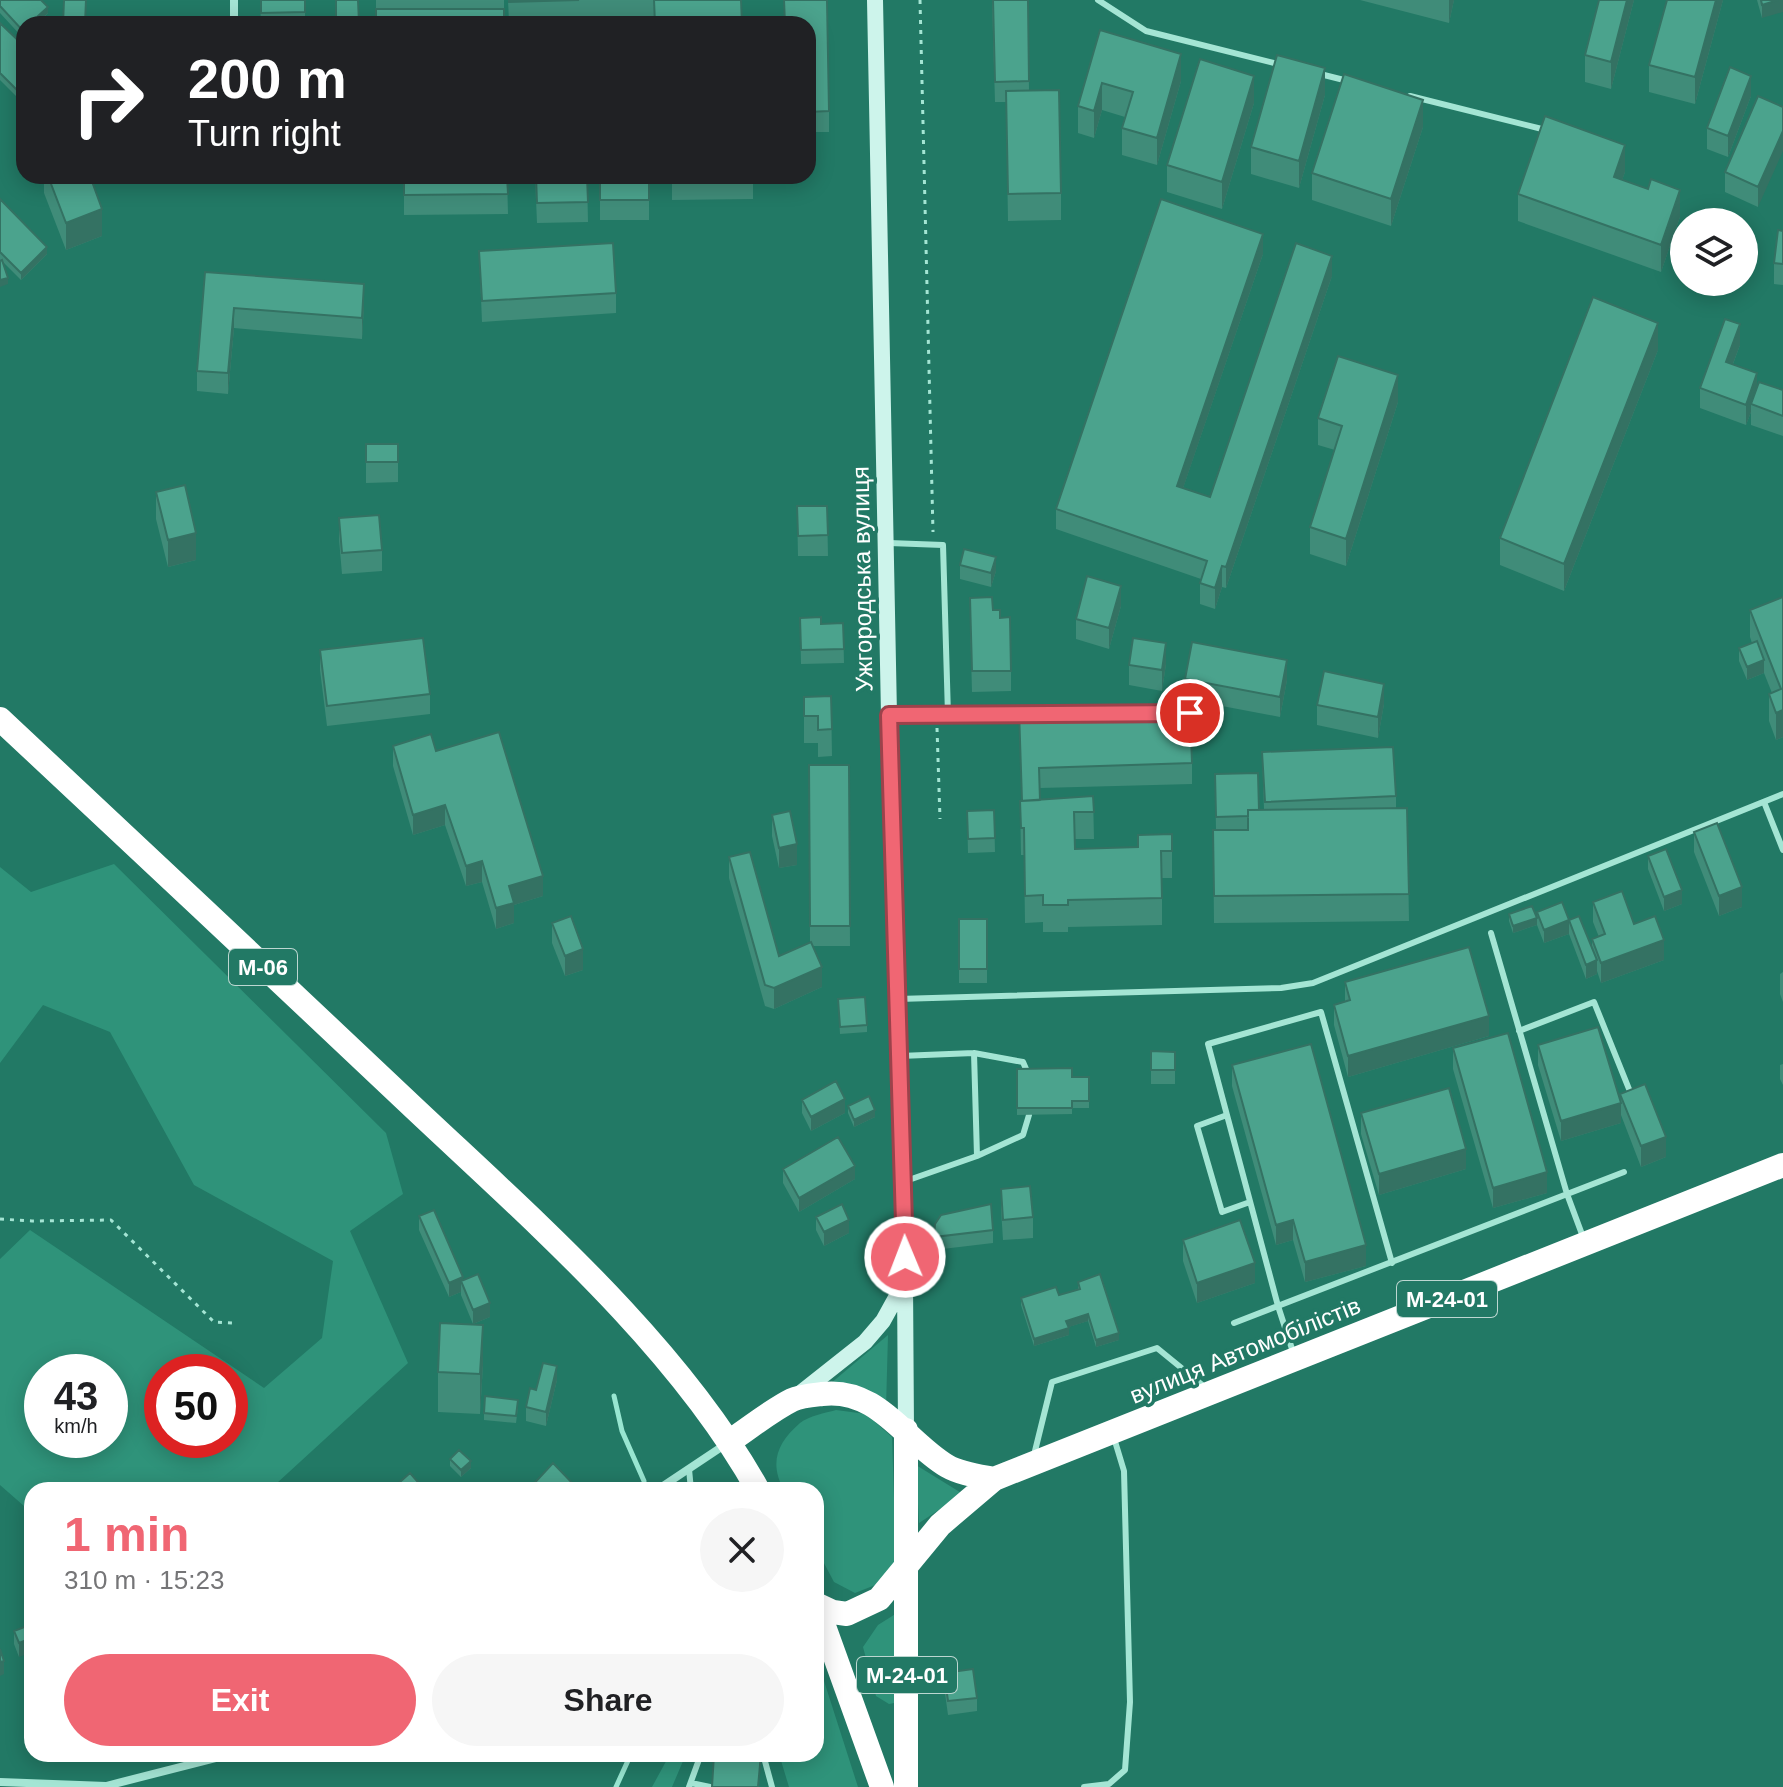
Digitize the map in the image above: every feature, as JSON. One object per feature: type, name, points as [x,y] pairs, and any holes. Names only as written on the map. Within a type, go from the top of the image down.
[{"type":"highway","name":"М-06","points":[[0,719],[526,1214],[619,1308],[693,1392],[730,1441],[753,1482]]},
{"type":"highway","name":"вулиця Автомобілістів","points":[[907,1563],[940,1525],[994,1479],[1783,1165]]},
{"type":"highway","points":[[730,1441],[794,1399],[833,1393],[849,1395],[873,1406],[906,1430],[945,1465],[959,1472],[994,1479]]},
{"type":"highway","points":[[906,1430],[907,1563]]},
{"type":"highway","name":"М-24-01","points":[[824,1608],[847,1614],[860,1610],[879,1599],[907,1563]]},
{"type":"highway","name":"М-24-01","points":[[906,1787],[907,1563]]},
{"type":"highway","points":[[824,1626],[882,1787]]},
{"type":"main road","name":"Ужгородська вулиця","points":[[875,0],[906,1430]]},
{"type":"main road","points":[[794,1399],[865,1342],[883,1321],[905,1282]]},
{"type":"street","points":[[669,1482],[730,1441]]},
{"type":"street","points":[[0,1782],[106,1786],[200,1762]]},
{"type":"lane","points":[[1098,0],[1146,31],[1286,66]]},
{"type":"lane","points":[[1317,73],[1363,85]]},
{"type":"lane","points":[[1394,93],[1550,131]]},
{"type":"lane","points":[[885,543],[933,542],[943,545],[948,715]]},
{"type":"lane","points":[[889,715],[1039,714]]},
{"type":"lane","points":[[898,999],[1281,988],[1313,983],[1783,794]]},
{"type":"lane","points":[[1764,802],[1783,850]]},
{"type":"lane","points":[[1491,933],[1567,1194],[1585,1244]]},
{"type":"lane","points":[[1519,1031],[1594,1002],[1629,1089]]},
{"type":"lane","points":[[1296,1360],[1278,1306],[1208,1044],[1321,1012],[1392,1263]]},
{"type":"lane","points":[[974,1053],[977,1156]]},
{"type":"lane","points":[[900,1056],[974,1053],[1023,1062],[1029,1076]]},
{"type":"lane","points":[[903,1182],[977,1156],[1023,1135],[1029,1115]]},
{"type":"lane","points":[[1227,1115],[1197,1126],[1222,1212],[1250,1202]]},
{"type":"lane","points":[[1234,1323],[1624,1172]]},
{"type":"lane","points":[[1031,1465],[1052,1382],[1157,1348],[1212,1393]]},
{"type":"lane","points":[[1084,1787],[1109,1784],[1125,1770],[1130,1702],[1124,1471],[1112,1433]]},
{"type":"lane","points":[[689,1469],[690,1482]]},
{"type":"lane","points":[[698,1762],[690,1785],[710,1787]]},
{"type":"lane","points":[[765,1762],[772,1787]]},
{"type":"path","points":[[920,0],[933,542]]},
{"type":"path","points":[[937,715],[940,819]]},
{"type":"path","points":[[0,1219],[111,1220],[214,1322],[233,1323]]},
{"type":"green space","points":[[114,864],[386,1133],[403,1194],[350,1231],[408,1363],[278,1482],[24,1482],[24,1506],[0,1485],[0,1259],[30,1230],[214,1354],[144,1354],[144,1458],[248,1458],[248,1377],[264,1388],[322,1338],[333,1261],[194,1185],[110,1032],[43,1005],[0,1063],[0,867],[31,892]]},
{"type":"green space","points":[[888,1335],[886,1408],[830,1384]]},
{"type":"green space","points":[[836,1410],[866,1414],[892,1437],[896,1558],[888,1580],[855,1593],[834,1582],[824,1563],[824,1482],[779,1480],[776,1462],[781,1446],[792,1431],[808,1418]]},
{"type":"green space","points":[[916,1465],[963,1494],[919,1523]]},
{"type":"green space","points":[[897,1613],[899,1702],[889,1704],[876,1696],[863,1647],[878,1625]]},
{"type":"green space","points":[[824,1681],[858,1787],[789,1787],[781,1762],[824,1762]]},
{"type":"green space","points":[[666,1762],[683,1762],[672,1787],[652,1787]]},
{"type":"building","points":[[0,0],[41,0],[48,7],[38,16],[16,16],[16,23],[0,6]]},
{"type":"building","points":[[64,0],[86,0],[85,16],[63,16]]},
{"type":"building","points":[[261,0],[305,0],[305,12],[261,13]]},
{"type":"building","points":[[336,0],[358,0],[359,16],[336,16]]},
{"type":"building","points":[[509,0],[579,0],[509,2]]},
{"type":"building","points":[[654,0],[741,0],[742,16],[655,16]]},
{"type":"building","points":[[784,0],[827,0],[829,111],[816,112],[816,16],[785,16]]},
{"type":"building","points":[[993,0],[1028,0],[1029,81],[995,82]]},
{"type":"building","points":[[1599,0],[1627,0],[1611,62],[1585,55]]},
{"type":"building","points":[[1667,0],[1716,0],[1695,77],[1649,65]]},
{"type":"building","points":[[1761,0],[1778,0],[1762,5]]},
{"type":"building","points":[[376,9],[504,9],[504,16],[376,16]]},
{"type":"building","points":[[0,23],[16,38],[16,89],[0,73]]},
{"type":"building","points":[[1100,30],[1181,54],[1157,138],[1122,128],[1133,92],[1102,83],[1094,111],[1078,106]]},
{"type":"building","points":[[1277,55],[1325,68],[1299,161],[1251,147]]},
{"type":"building","points":[[1200,59],[1254,76],[1222,182],[1167,165]]},
{"type":"building","points":[[1730,67],[1751,76],[1728,136],[1707,128]]},
{"type":"building","points":[[1344,74],[1423,100],[1391,199],[1312,173]]},
{"type":"building","points":[[1059,90],[1061,193],[1008,194],[1006,91]]},
{"type":"building","points":[[1758,96],[1783,107],[1783,131],[1758,187],[1725,172]]},
{"type":"building","points":[[1545,116],[1625,145],[1614,177],[1648,189],[1651,179],[1680,190],[1674,208],[1670,208],[1670,219],[1661,245],[1518,194]]},
{"type":"building","points":[[51,184],[93,184],[102,209],[66,223]]},
{"type":"building","points":[[404,184],[507,184],[508,194],[404,195]]},
{"type":"building","points":[[536,184],[587,184],[588,202],[537,203]]},
{"type":"building","points":[[600,184],[649,184],[649,200],[600,200]]},
{"type":"building","points":[[0,199],[47,247],[21,273],[0,252]]},
{"type":"building","points":[[1161,199],[1263,234],[1177,486],[1210,497],[1296,243],[1332,256],[1226,567],[1222,566],[1215,588],[1200,583],[1207,561],[1056,509]]},
{"type":"building","points":[[1778,230],[1783,231],[1783,264],[1774,263]]},
{"type":"building","points":[[613,243],[616,293],[482,301],[479,251]]},
{"type":"building","points":[[0,261],[8,278],[0,280]]},
{"type":"building","points":[[205,272],[364,284],[362,318],[234,308],[228,373],[197,371]]},
{"type":"building","points":[[1593,297],[1658,323],[1564,564],[1500,538]]},
{"type":"building","points":[[1725,319],[1740,324],[1726,362],[1757,373],[1746,405],[1700,388]]},
{"type":"building","points":[[1338,356],[1398,375],[1346,539],[1310,527],[1342,426],[1318,418]]},
{"type":"building","points":[[1759,382],[1783,390],[1783,416],[1751,404]]},
{"type":"building","points":[[366,444],[398,444],[398,462],[366,462]]},
{"type":"building","points":[[185,485],[196,533],[168,540],[156,492]]},
{"type":"building","points":[[797,506],[827,506],[828,535],[798,536]]},
{"type":"building","points":[[379,515],[382,550],[342,553],[339,518]]},
{"type":"building","points":[[964,549],[996,557],[991,573],[960,565]]},
{"type":"building","points":[[1087,576],[1121,586],[1109,628],[1076,619]]},
{"type":"building","points":[[992,597],[993,610],[1000,610],[1000,618],[1010,617],[1011,671],[972,671],[970,598]]},
{"type":"building","points":[[1783,597],[1783,710],[1776,713],[1769,694],[1781,689],[1750,610]]},
{"type":"building","points":[[821,617],[821,624],[843,623],[844,649],[801,650],[800,618]]},
{"type":"building","points":[[423,638],[430,694],[327,706],[320,650]]},
{"type":"building","points":[[1133,638],[1166,643],[1162,670],[1129,665]]},
{"type":"building","points":[[1757,641],[1764,660],[1747,667],[1739,648]]},
{"type":"building","points":[[1192,642],[1287,660],[1280,697],[1185,679]]},
{"type":"building","points":[[1324,671],[1384,684],[1378,717],[1317,705]]},
{"type":"building","points":[[831,696],[832,729],[818,730],[818,716],[804,716],[804,697]]},
{"type":"building","points":[[1190,706],[1192,763],[1039,768],[1040,800],[1022,801],[1019,710]]},
{"type":"building","points":[[499,732],[543,876],[509,886],[514,903],[496,908],[482,861],[466,866],[445,805],[413,815],[393,746],[431,734],[436,751]]},
{"type":"building","points":[[1393,747],[1396,796],[1265,802],[1262,752]]},
{"type":"building","points":[[809,765],[849,765],[850,926],[810,926]]},
{"type":"building","points":[[1258,773],[1259,810],[1248,810],[1248,816],[1216,817],[1215,774]]},
{"type":"building","points":[[1093,796],[1094,812],[1074,812],[1075,849],[1138,847],[1138,835],[1172,834],[1172,851],[1161,851],[1162,898],[1068,900],[1068,905],[1043,905],[1043,895],[1025,896],[1024,828],[1021,828],[1020,801]]},
{"type":"building","points":[[1407,808],[1409,894],[1214,896],[1213,830],[1248,830],[1248,810]]},
{"type":"building","points":[[994,810],[995,838],[968,839],[967,811]]},
{"type":"building","points":[[790,811],[797,844],[779,848],[772,815]]},
{"type":"building","points":[[1717,823],[1742,887],[1719,896],[1694,832]]},
{"type":"building","points":[[1666,849],[1682,890],[1664,897],[1648,856]]},
{"type":"building","points":[[750,852],[779,956],[811,942],[822,967],[774,988],[765,985],[729,857]]},
{"type":"building","points":[[1622,891],[1634,924],[1655,916],[1664,940],[1601,963],[1592,939],[1605,934],[1593,902]]},
{"type":"building","points":[[1562,902],[1569,920],[1544,930],[1537,912]]},
{"type":"building","points":[[1532,906],[1537,918],[1513,926],[1509,914]]},
{"type":"building","points":[[571,916],[583,949],[565,956],[552,923]]},
{"type":"building","points":[[1579,916],[1597,960],[1586,965],[1569,920]]},
{"type":"building","points":[[959,919],[987,919],[987,969],[959,969]]},
{"type":"building","points":[[1469,947],[1489,1016],[1348,1056],[1334,1005],[1350,1000],[1345,982]]},
{"type":"building","points":[[865,997],[867,1025],[840,1027],[838,999]]},
{"type":"building","points":[[1598,1027],[1621,1103],[1561,1121],[1538,1045]]},
{"type":"building","points":[[1508,1033],[1547,1172],[1493,1188],[1453,1048]]},
{"type":"building","points":[[1311,1044],[1366,1245],[1305,1262],[1293,1220],[1276,1225],[1232,1065]]},
{"type":"building","points":[[1151,1051],[1175,1052],[1175,1070],[1151,1070]]},
{"type":"building","points":[[1072,1068],[1072,1077],[1089,1077],[1089,1101],[1072,1101],[1072,1108],[1017,1108],[1017,1069]]},
{"type":"building","points":[[836,1081],[845,1099],[811,1117],[802,1100]]},
{"type":"building","points":[[1645,1084],[1666,1137],[1641,1146],[1620,1094]]},
{"type":"building","points":[[1449,1088],[1466,1149],[1379,1174],[1361,1113]]},
{"type":"building","points":[[869,1096],[875,1110],[854,1120],[848,1106]]},
{"type":"building","points":[[838,1137],[855,1166],[799,1198],[783,1169]]},
{"type":"building","points":[[1030,1186],[1033,1217],[1003,1220],[1001,1189]]},
{"type":"building","points":[[842,1204],[849,1220],[824,1232],[816,1217]]},
{"type":"building","points":[[991,1204],[993,1230],[934,1237],[935,1224],[941,1215]]},
{"type":"building","points":[[434,1210],[463,1277],[449,1283],[419,1216]]},
{"type":"building","points":[[1240,1220],[1255,1263],[1197,1283],[1183,1240]]},
{"type":"building","points":[[478,1274],[490,1303],[473,1310],[461,1281]]},
{"type":"building","points":[[1100,1274],[1119,1333],[1096,1340],[1088,1314],[1066,1321],[1069,1328],[1034,1339],[1021,1298],[1056,1287],[1059,1295],[1080,1289],[1078,1282]]},
{"type":"building","points":[[440,1323],[483,1325],[480,1374],[438,1372]]},
{"type":"building","points":[[543,1363],[557,1366],[546,1412],[526,1407],[530,1388],[536,1390]]},
{"type":"building","points":[[485,1396],[518,1400],[516,1416],[484,1413]]},
{"type":"building","points":[[459,1450],[471,1461],[461,1470],[450,1459]]},
{"type":"building","points":[[553,1463],[571,1482],[535,1482]]},
{"type":"building","points":[[410,1473],[418,1482],[400,1482]]},
{"type":"building","points":[[24,1627],[24,1641],[19,1643],[14,1631]]},
{"type":"building","points":[[973,1669],[977,1698],[948,1701],[944,1673]]},
{"type":"building","points":[[714,1762],[760,1762],[758,1787],[712,1787]]},
{"type":"waterway","points":[[614,1396],[622,1431],[644,1481]]},
{"type":"waterway","points":[[616,1787],[627,1762]]},
{"type":"route","points":[[905,1257],[889,715],[1190,713]]}]
